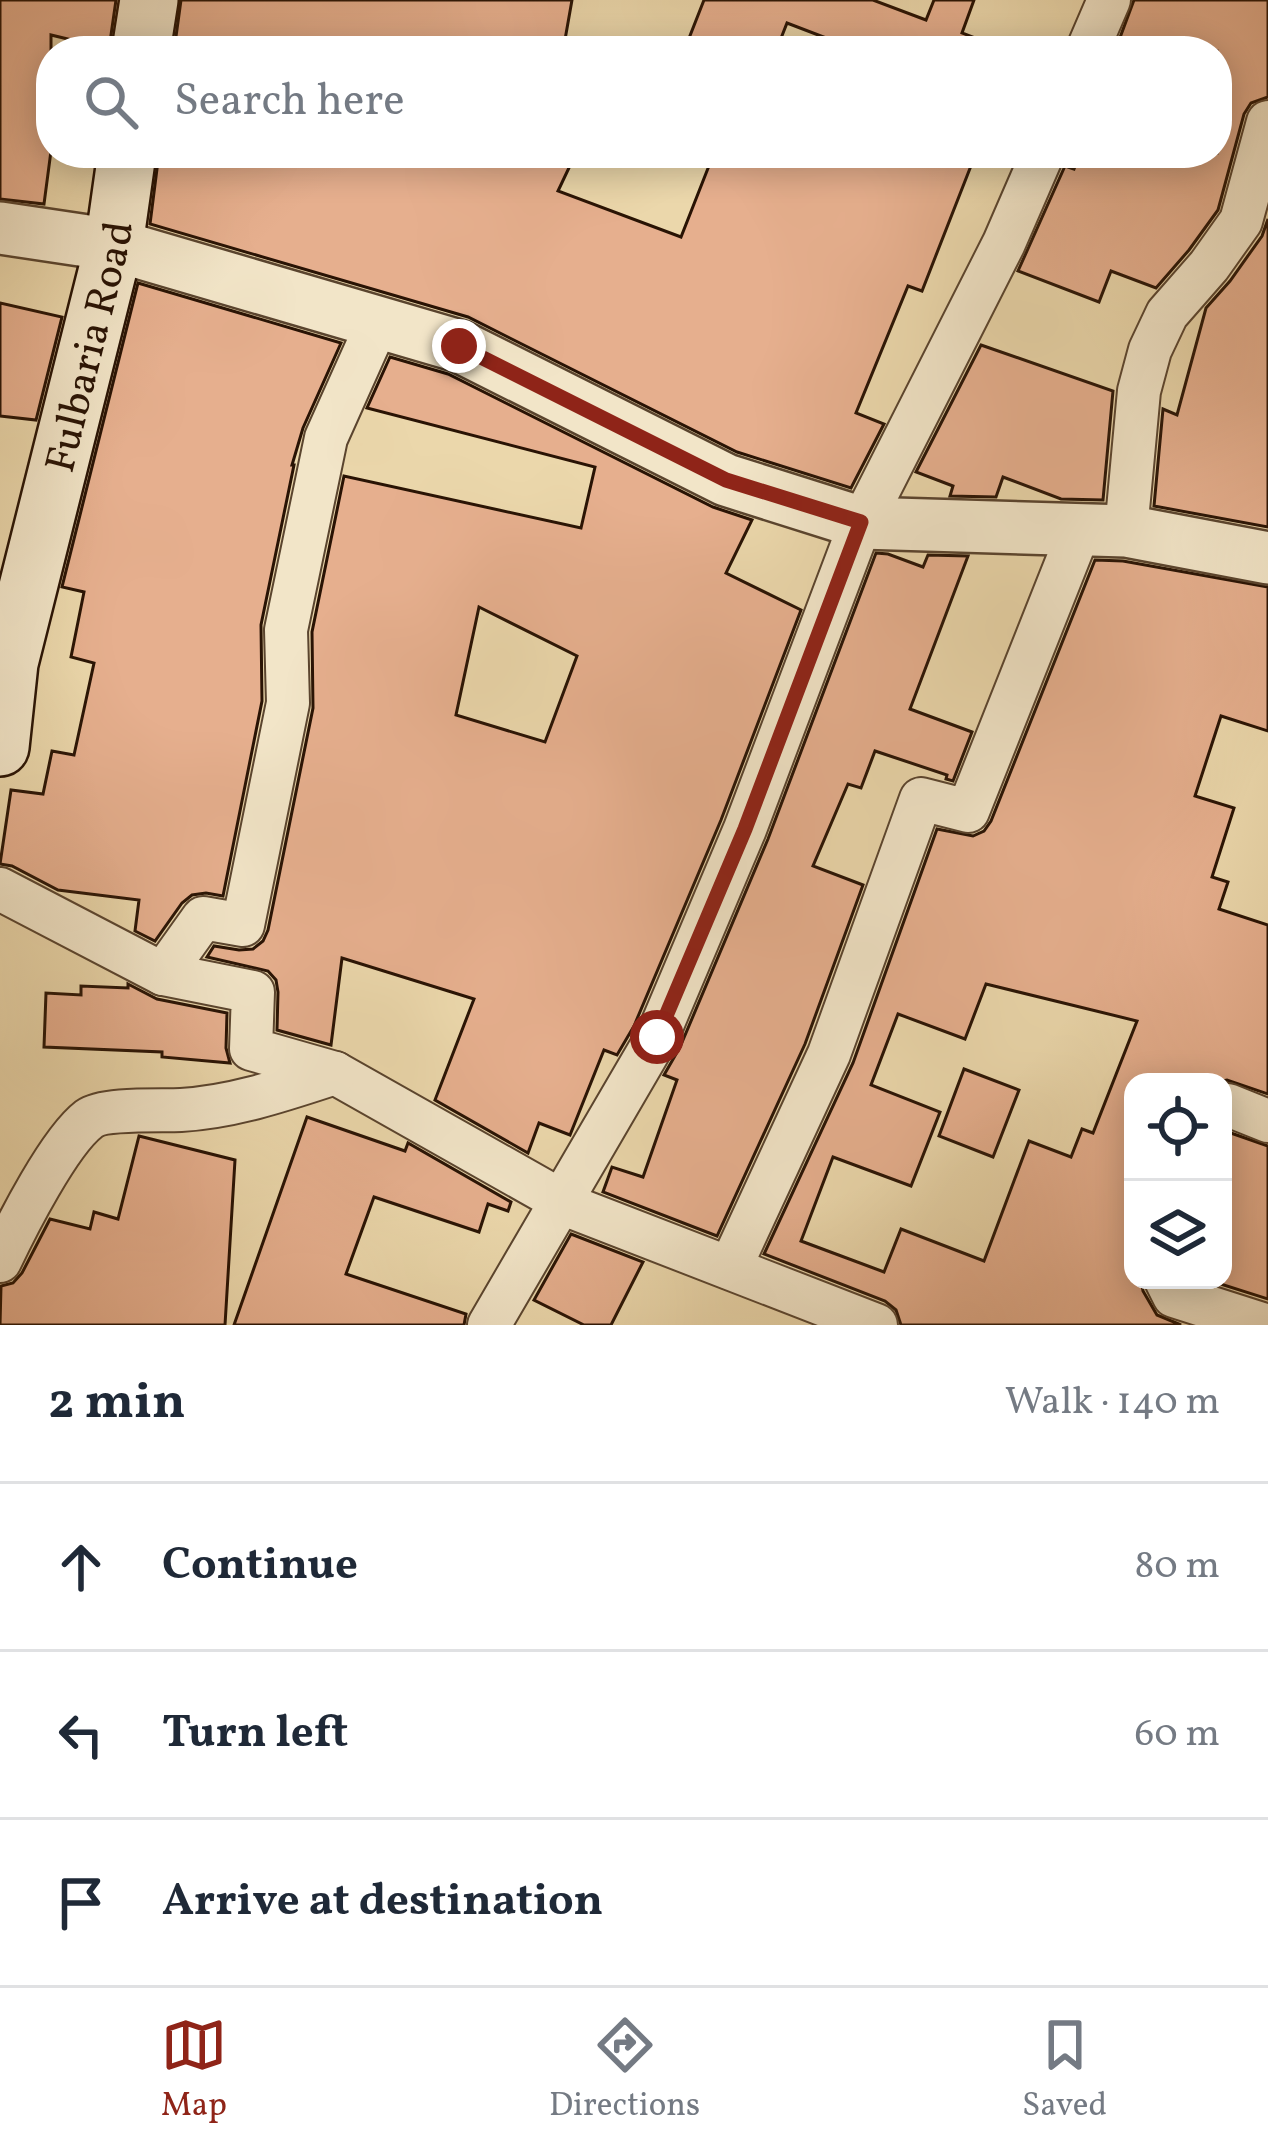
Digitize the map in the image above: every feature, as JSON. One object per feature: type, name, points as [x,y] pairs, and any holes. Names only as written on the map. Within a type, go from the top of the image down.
[{"type":"main road","points":[[143,36],[149,0]]},
{"type":"main road","name":"Fulbaria Road","points":[[0,747],[5,662],[114,245],[125,168]]},
{"type":"street","points":[[1094,36],[1109,0]]},
{"type":"street","points":[[730,1268],[829,1054],[921,800],[968,811],[1103,530],[1150,350],[1167,314],[1210,266],[1241,221],[1268,122]]},
{"type":"street","points":[[489,1325],[657,1037],[745,829],[862,522],[1004,243],[1036,168]]},
{"type":"street","points":[[0,228],[114,245],[459,346],[726,480],[862,522],[1103,530],[1268,558]]},
{"type":"street","points":[[163,974],[203,918],[244,925],[288,703],[286,630],[326,438],[378,322]]},
{"type":"street","points":[[0,889],[163,974],[253,992],[251,1049],[335,1073],[574,1208],[730,1268],[786,1309],[876,1325]]},
{"type":"street","points":[[0,1261],[74,1134],[94,1115],[192,1109],[268,1095],[335,1073]]},
{"type":"street","points":[[1232,1108],[1268,1121]]},
{"type":"street","points":[[1170,1289],[1174,1296],[1265,1325]]},
{"type":"building","points":[[0,0],[116,0],[111,36],[36,36],[36,168],[49,168],[44,204],[0,199]]},
{"type":"building","points":[[181,0],[572,0],[566,36],[176,36]]},
{"type":"building","points":[[704,0],[873,0],[926,20],[934,0],[974,0],[962,33],[970,36],[821,36],[787,23],[782,36],[690,36]]},
{"type":"building","points":[[1134,0],[1268,0],[1268,97],[1251,103],[1244,114],[1232,158],[1232,36],[1121,36]]},
{"type":"building","points":[[157,168],[569,168],[558,191],[681,237],[708,168],[970,168],[922,291],[908,286],[856,413],[884,424],[851,488],[737,452],[468,317],[150,224]]},
{"type":"building","points":[[1064,168],[1229,168],[1218,210],[1156,288],[1111,271],[1099,302],[1018,271]]},
{"type":"building","points":[[1268,219],[1268,527],[1154,506],[1163,409],[1177,415],[1206,308],[1262,236]]},
{"type":"building","points":[[138,283],[341,343],[292,465],[261,625],[262,701],[223,896],[192,895],[155,941],[135,931],[139,900],[58,890],[0,864],[11,790],[43,794],[52,751],[74,755],[94,663],[71,657],[84,592],[62,587]]},
{"type":"building","points":[[0,303],[62,317],[36,420],[0,416]]},
{"type":"building","points":[[981,345],[1113,391],[1103,500],[1061,499],[1003,477],[996,497],[950,496],[953,486],[916,472]]},
{"type":"building","points":[[390,357],[448,374],[713,507],[752,520],[726,573],[801,610],[721,820],[634,1026],[617,1055],[604,1050],[570,1135],[539,1123],[528,1153],[435,1100],[474,999],[342,958],[331,1045],[277,1030],[278,992],[268,971],[207,957],[214,946],[253,949],[268,930],[313,708],[312,632],[344,476],[581,528],[595,467],[367,408]],"holes":[[[479,607],[577,656],[545,742],[456,715]]]},
{"type":"building","points":[[876,553],[923,567],[928,555],[968,556],[910,709],[972,732],[953,781],[875,751],[861,788],[848,784],[813,866],[863,885],[805,1044],[717,1236],[603,1192],[612,1167],[643,1177],[677,1080],[664,1075],[768,839]]},
{"type":"building","points":[[1095,560],[1268,587],[1268,731],[1221,716],[1195,796],[1234,808],[1212,877],[1228,882],[1219,909],[1268,925],[1268,1094],[1232,1082],[1232,1073],[1124,1073],[1124,1289],[1143,1289],[1157,1315],[1181,1325],[901,1325],[896,1310],[885,1301],[764,1254],[853,1063],[937,829],[973,836],[984,831]],"holes":[[[986,984],[1137,1021],[1093,1133],[1082,1129],[1071,1157],[1029,1141],[984,1261],[901,1229],[884,1272],[801,1241],[833,1157],[911,1186],[940,1112],[871,1085],[898,1014],[965,1039]]]},
{"type":"building","points":[[128,984],[157,999],[227,1013],[230,1063],[162,1057],[162,1052],[44,1047],[46,993],[81,995],[81,986],[128,988]]},
{"type":"building","points":[[964,1069],[1019,1090],[993,1157],[939,1136]]},
{"type":"building","points":[[307,1117],[405,1151],[408,1143],[511,1202],[508,1211],[488,1204],[479,1232],[374,1197],[346,1274],[466,1314],[464,1325],[234,1325]]},
{"type":"building","points":[[1232,1133],[1268,1146],[1268,1299],[1232,1288]]},
{"type":"building","points":[[139,1136],[235,1160],[225,1325],[0,1325],[1,1286],[13,1283],[22,1273],[50,1219],[90,1229],[94,1212],[118,1219]]},
{"type":"building","points":[[571,1234],[643,1262],[611,1325],[584,1325],[534,1300]]},
{"type":"route","points":[[459,346],[726,480],[861,522],[745,829],[657,1037]]}]
